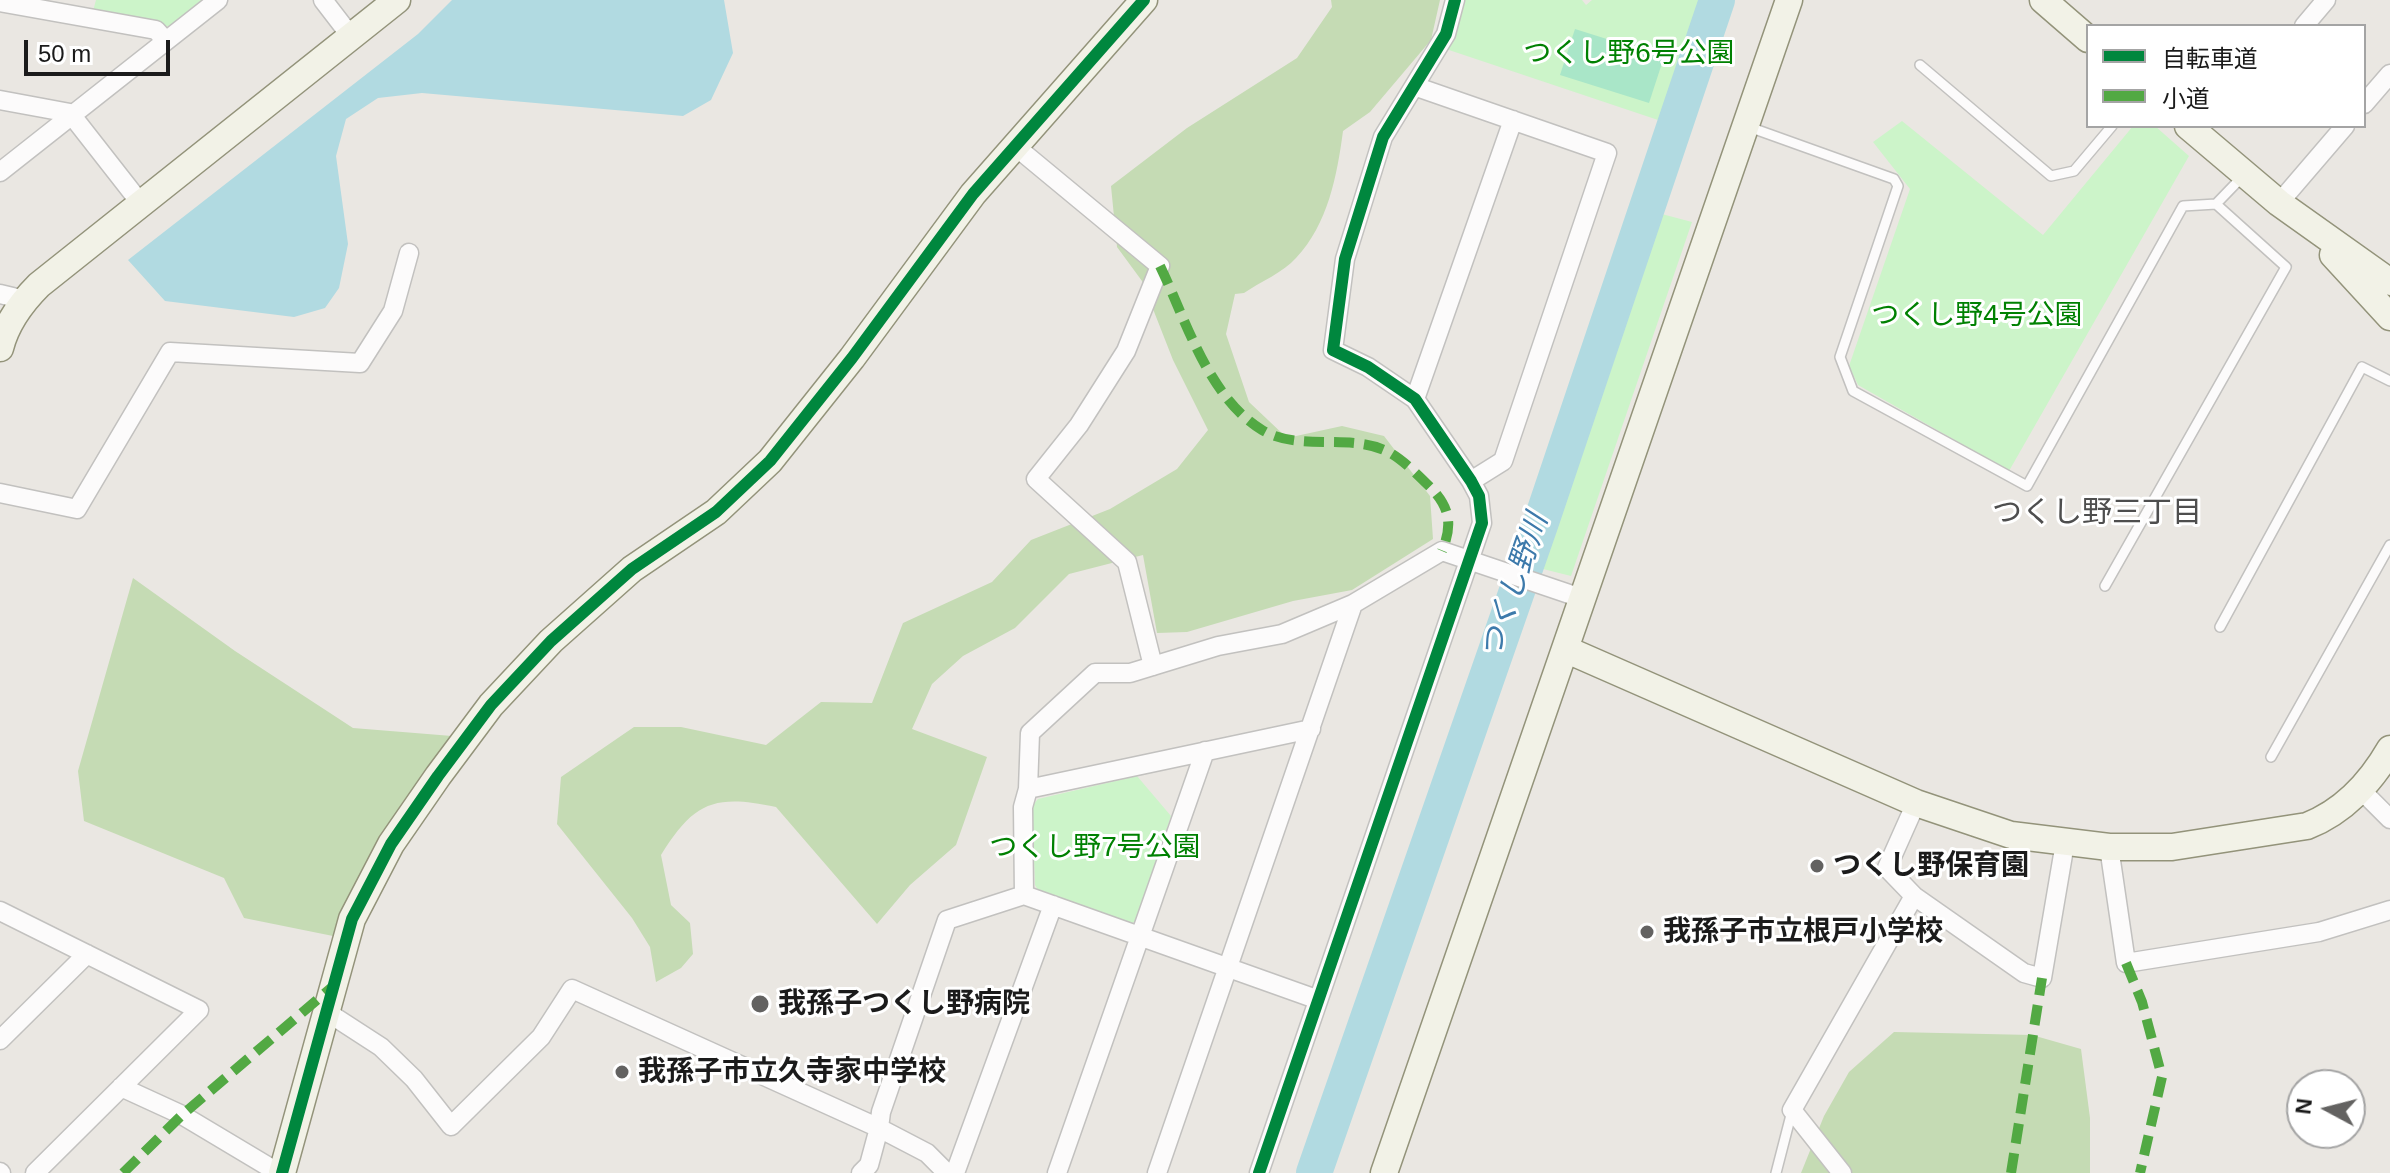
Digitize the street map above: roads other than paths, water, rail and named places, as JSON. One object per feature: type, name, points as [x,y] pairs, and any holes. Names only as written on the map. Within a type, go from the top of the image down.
[{"type":"street","points":[[0,172],[70,113],[218,0]]},
{"type":"street","points":[[323,0],[353,39]]},
{"type":"street","points":[[0,348],[12,297],[142,205],[353,39],[397,0]]},
{"type":"street","points":[[121,1087],[182,1115],[280,1173],[339,960],[364,892],[391,844],[491,705],[533,659],[621,578],[716,512],[770,461],[844,368],[973,194],[1144,0]]},
{"type":"street","points":[[1259,1173],[1316,999],[1482,523],[1479,496],[1471,481],[1415,399],[1368,367],[1333,350],[1345,259],[1383,137],[1446,34],[1455,0]]},
{"type":"street","points":[[1384,1173],[1743,125],[1789,0]]},
{"type":"street","points":[[2043,0],[2086,37]]},
{"type":"street","points":[[2306,24],[2326,0]]},
{"type":"street","points":[[0,2],[156,30],[165,40]]},
{"type":"street","points":[[2366,102],[2390,74]]},
{"type":"street","points":[[1414,86],[1607,153],[1503,461],[1471,481]]},
{"type":"street","points":[[0,100],[70,113],[142,205]]},
{"type":"street","points":[[1415,399],[1513,120]]},
{"type":"street","points":[[2279,203],[2343,128]]},
{"type":"street","points":[[2204,131],[2245,174],[2279,203],[2390,282]]},
{"type":"street","points":[[1015,146],[1160,266],[1126,351],[1079,425],[1036,479],[1127,562],[1153,666]]},
{"type":"street","points":[[2305,223],[2390,317]]},
{"type":"street","points":[[0,493],[77,509],[170,352],[360,363],[393,311],[409,253]]},
{"type":"street","points":[[1024,895],[1023,807],[1028,789],[1030,733],[1095,673],[1130,673],[1218,646],[1282,634],[1353,604],[1442,551],[1581,598]]},
{"type":"street","points":[[1157,1173],[1353,604]]},
{"type":"street","points":[[1565,649],[1916,803],[2011,835],[2065,843],[2172,847],[2307,826],[2321,821],[2361,790],[2390,749]]},
{"type":"street","points":[[1028,789],[1311,729]]},
{"type":"street","points":[[1057,1173],[1205,751]]},
{"type":"street","points":[[2361,790],[2390,819]]},
{"type":"street","points":[[1916,803],[1887,868],[1914,896],[2024,973],[2042,978],[2065,843]]},
{"type":"street","points":[[2109,847],[2126,963],[2319,932],[2390,910]]},
{"type":"street","points":[[861,1173],[869,1165],[881,1112],[947,920],[1024,895],[1316,999]]},
{"type":"street","points":[[1842,1173],[1792,1110],[1914,896]]},
{"type":"street","points":[[955,1173],[1053,905]]},
{"type":"street","points":[[0,911],[199,1010],[35,1173]]},
{"type":"street","points":[[0,1040],[87,954]]},
{"type":"street","points":[[327,1012],[381,1047],[414,1079],[451,1126],[541,1037],[572,989],[879,1128],[927,1153],[947,1173]]},
{"type":"lane","points":[[1920,65],[2051,176],[2074,171],[2110,128]]},
{"type":"lane","points":[[1743,125],[1894,179],[1898,186],[1840,357],[1853,391],[2027,486],[2183,206],[2216,204],[2245,174]]},
{"type":"lane","points":[[2105,586],[2286,267],[2216,204]]},
{"type":"lane","points":[[2220,627],[2362,367],[2390,381]]},
{"type":"lane","points":[[2271,757],[2390,545]]},
{"type":"lane","points":[[1776,1173],[1792,1110]]},
{"type":"water","points":[[452,0],[724,0],[733,53],[711,100],[683,116],[422,93],[378,98],[346,119],[336,156],[348,244],[339,288],[325,308],[294,317],[165,301],[128,260],[418,34]]},
{"type":"waterway","name":"つくし野川","points":[[1314,1173],[1540,525],[1717,0]]},
{"type":"place","name":"つくし野保育園","points":[[1817,866]]},
{"type":"place","name":"我孫子市立根戸小学校","points":[[1647,932]]},
{"type":"place","name":"我孫子つくし野病院","points":[[760,1004]]},
{"type":"place","name":"我孫子市立久寺家中学校","points":[[622,1072]]},
{"type":"district","name":"つくし野三丁目","points":[[2097,514]]},
{"type":"park label","name":"つくし野6号公園","points":[[1629,54]]},
{"type":"park label","name":"つくし野4号公園","points":[[1977,316]]},
{"type":"park label","name":"つくし野7号公園","points":[[1095,848]]}]
